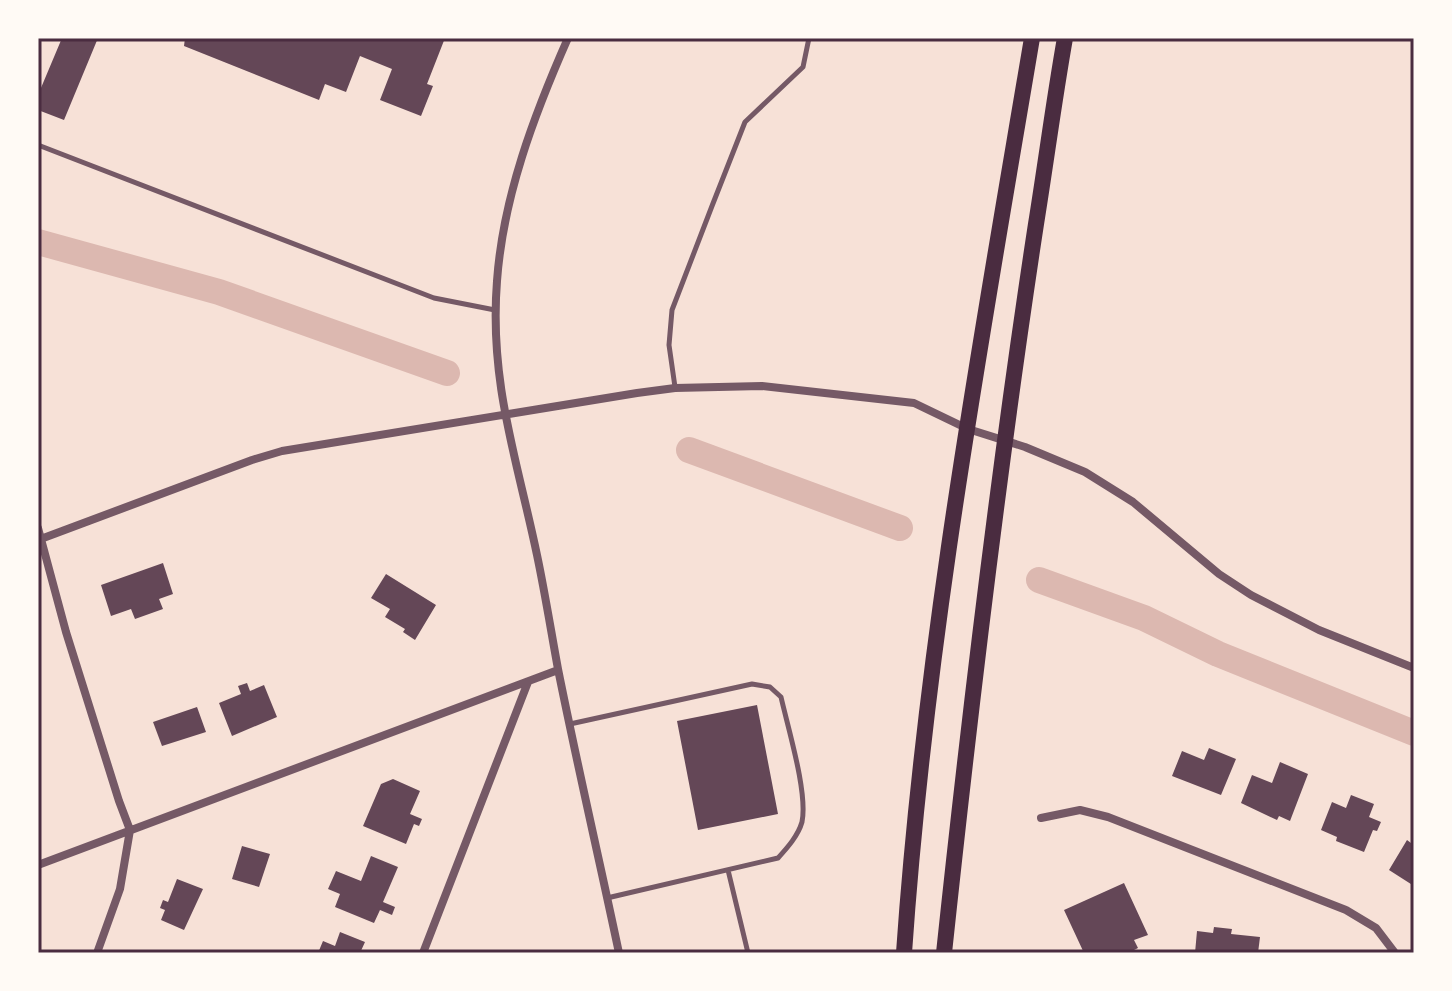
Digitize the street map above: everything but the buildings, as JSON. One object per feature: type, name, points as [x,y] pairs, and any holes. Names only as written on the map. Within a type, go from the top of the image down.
[{"type":"main road","points":[[904,953],[923,748],[981,329],[1032,38]]},
{"type":"main road","points":[[944,953],[1004,440],[1065,38]]},
{"type":"street","points":[[568,38],[536,116],[508,207],[501,241],[495,310],[496,360],[503,416],[537,555],[558,670],[619,953]]},
{"type":"street","points":[[40,539],[282,451],[675,388],[762,386],[914,403],[968,429],[1085,472],[1133,502],[1219,574],[1251,595],[1319,630],[1414,668]]},
{"type":"street","points":[[38,528],[66,632],[130,830],[120,889],[97,953]]},
{"type":"street","points":[[38,865],[558,670]]},
{"type":"street","points":[[423,953],[528,682]]},
{"type":"street","points":[[1041,818],[1080,810],[1108,817],[1346,910],[1376,928],[1395,953]]},
{"type":"lane","points":[[675,388],[669,345],[672,310],[745,122],[803,67],[809,38]]},
{"type":"lane","points":[[38,145],[434,298],[495,310]]},
{"type":"lane","points":[[570,724],[752,684],[770,687],[781,697],[803,802],[801,824],[790,845],[778,858],[607,898]]},
{"type":"lane","points":[[728,870],[748,953]]},
{"type":"waterway","points":[[38,242],[219,292],[447,373]]},
{"type":"waterway","points":[[689,450],[900,528]]},
{"type":"waterway","points":[[1039,580],[1144,618],[1218,654],[1414,733]]}]
